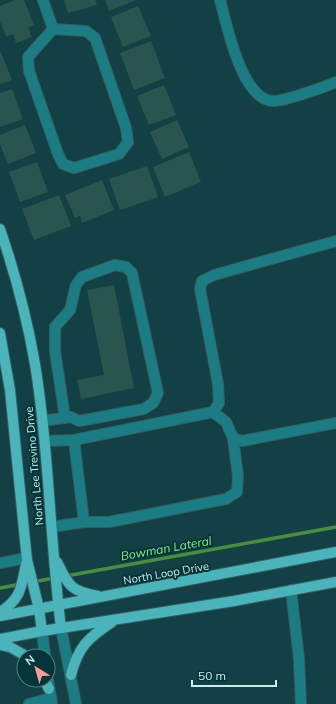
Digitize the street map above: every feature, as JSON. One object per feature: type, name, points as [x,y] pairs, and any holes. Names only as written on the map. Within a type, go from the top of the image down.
[{"type":"main road","name":"North Lee Trevino Drive","points":[[0,229],[14,270],[35,363],[45,442],[61,628]]},
{"type":"main road","name":"North Lee Trevino Drive","points":[[0,333],[10,390],[26,559],[39,609],[42,630]]},
{"type":"main road","name":"North Loop Drive","points":[[0,616],[336,552]]},
{"type":"main road","points":[[54,554],[65,580],[74,590],[102,597]]},
{"type":"main road","points":[[0,612],[12,604],[20,594],[26,559]]},
{"type":"main road","points":[[0,639],[42,630],[234,601],[336,582]]},
{"type":"main road","points":[[71,675],[74,661],[84,644],[93,634],[118,619]]},
{"type":"main road","points":[[0,645],[10,647],[16,650]]},
{"type":"street","points":[[43,0],[53,29]]},
{"type":"street","points":[[220,0],[246,80],[254,92],[262,98],[273,101],[336,82]]},
{"type":"street","points":[[53,29],[86,31],[95,38],[126,128],[128,142],[119,154],[74,168],[64,164],[58,154],[29,70],[28,57],[53,29]]},
{"type":"street","points":[[45,442],[74,440],[213,412],[219,403],[218,384],[200,289],[202,281],[214,275],[336,241]]},
{"type":"street","points":[[42,421],[65,418],[71,417],[79,421],[144,409],[153,403],[158,393],[132,273],[126,267],[115,265],[82,277],[76,285],[70,310],[55,327],[55,351],[65,418]]},
{"type":"street","points":[[52,527],[84,522],[109,522],[226,499],[237,492],[238,476],[233,438],[226,422],[213,412]]},
{"type":"street","points":[[233,438],[242,441],[336,423]]},
{"type":"street","points":[[74,440],[84,522]]},
{"type":"street","points":[[0,563],[26,559]]},
{"type":"street","points":[[291,590],[299,660],[301,704]]},
{"type":"street","name":"North Lee Trevino Drive","points":[[61,628],[76,704]]},
{"type":"street","name":"North Lee Trevino Drive","points":[[42,630],[44,648]]},
{"type":"street","points":[[29,704],[48,690]]},
{"type":"building","points":[[15,0],[24,0],[34,25],[28,28],[32,37],[16,43],[13,34],[6,37],[0,21],[0,6]]},
{"type":"building","points":[[64,0],[95,0],[97,5],[68,13]]},
{"type":"building","points":[[105,0],[136,0],[109,11]]},
{"type":"building","points":[[138,6],[151,36],[123,47],[111,17]]},
{"type":"building","points":[[151,41],[165,78],[134,90],[120,53]]},
{"type":"building","points":[[0,52],[12,80],[0,84]]},
{"type":"building","points":[[164,85],[176,115],[149,125],[137,96]]},
{"type":"building","points":[[12,89],[23,119],[0,127],[0,93]]},
{"type":"building","points":[[177,120],[189,147],[162,159],[150,132]]},
{"type":"building","points":[[25,125],[36,153],[8,164],[0,144],[0,135]]},
{"type":"building","points":[[189,152],[201,182],[165,197],[153,167]]},
{"type":"building","points":[[37,162],[48,192],[20,202],[9,172]]},
{"type":"building","points":[[147,166],[158,197],[120,210],[109,179]]},
{"type":"building","points":[[102,180],[114,210],[82,223],[80,216],[75,218],[65,195]]},
{"type":"building","points":[[59,195],[71,226],[34,240],[22,209]]},
{"type":"building","points":[[114,285],[134,388],[81,399],[77,380],[104,375],[87,290]]},
{"type":"waterway","name":"Bowman Lateral","points":[[66,576],[336,527]]},
{"type":"waterway","name":"Bowman Lateral","points":[[33,582],[54,578]]},
{"type":"waterway","name":"Bowman Lateral","points":[[0,588],[21,584]]}]
